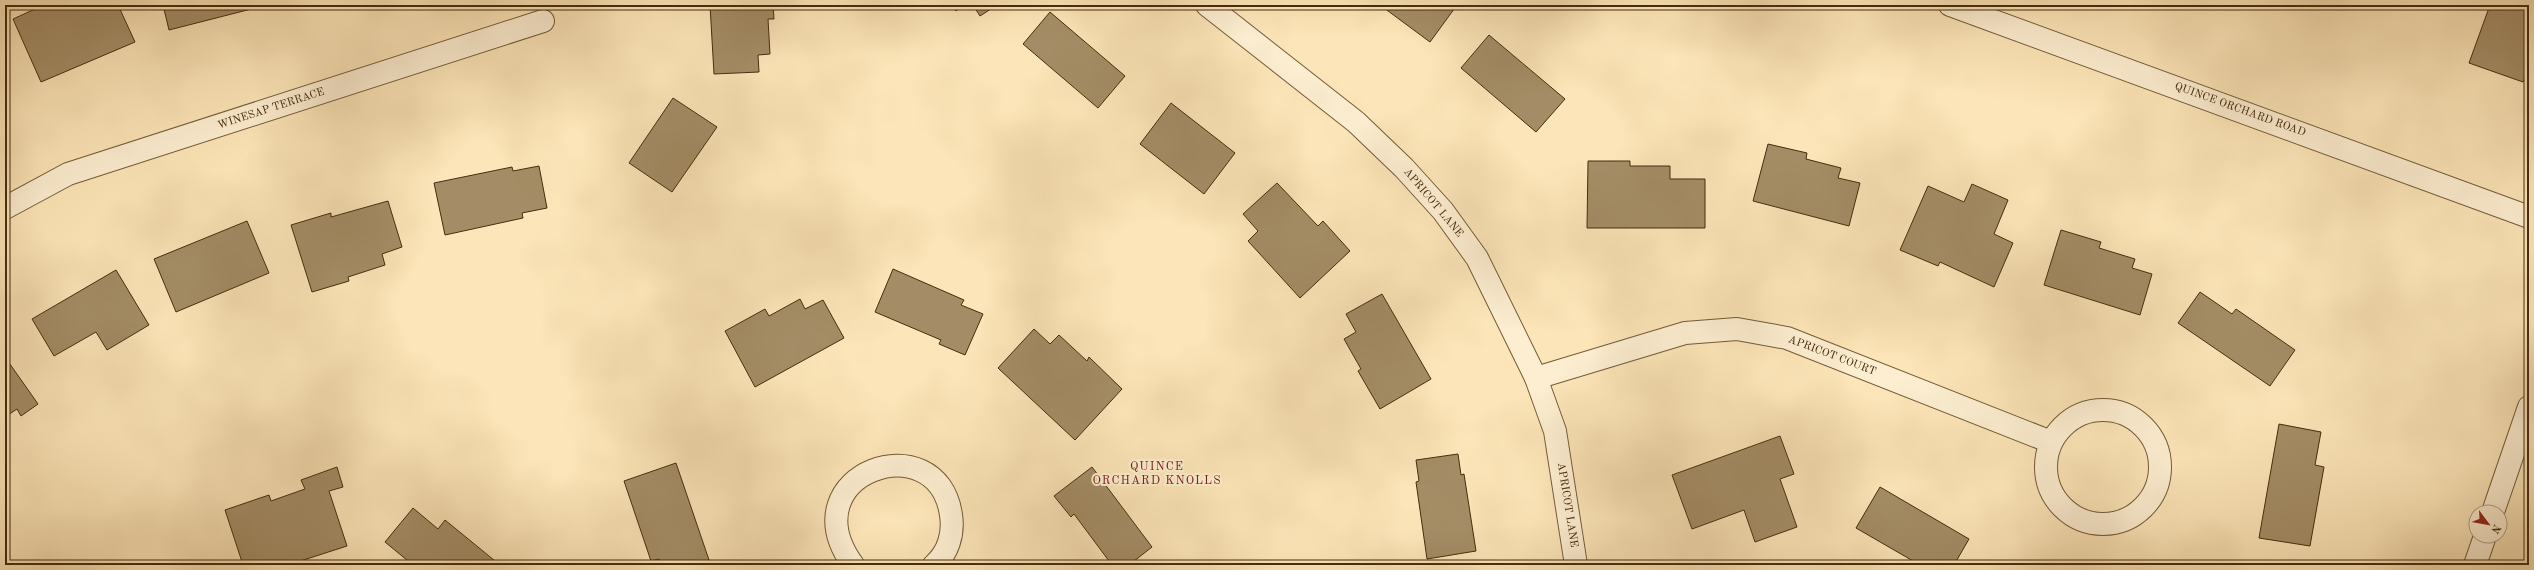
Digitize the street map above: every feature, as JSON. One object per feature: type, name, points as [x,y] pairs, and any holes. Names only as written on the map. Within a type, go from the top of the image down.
[{"type":"street","name":"APRICOT LANE","points":[[1208,5],[1356,122],[1404,168],[1443,211],[1477,258],[1536,378],[1555,431],[1576,565]]},
{"type":"street","name":"QUINCE ORCHARD ROAD","points":[[1950,5],[2529,216]]},
{"type":"street","name":"WINESAP TERRACE","points":[[5,208],[68,174],[543,21]]},
{"type":"street","name":"APRICOT COURT","points":[[1536,378],[1684,333],[1737,329],[1787,338],[2051,442]]},
{"type":"street","points":[[2496,504],[2529,407]]},
{"type":"street","points":[[2097,410],[2117,411],[2135,419],[2149,433],[2158,451],[2160,470],[2155,489],[2144,506],[2130,517],[2113,523],[2095,524],[2078,518],[2064,509],[2052,494],[2047,478],[2046,460],[2051,442],[2062,426],[2078,415],[2097,410]]},
{"type":"street","points":[[853,565],[842,550],[836,532],[837,512],[844,494],[856,479],[872,469],[891,465],[910,467],[927,475],[941,489],[950,506],[952,525],[950,537],[940,563]]},
{"type":"street","points":[[2474,565],[2481,544]]},
{"type":"building","points":[[44,5],[53,5],[54,7],[60,5],[118,5],[135,42],[41,82],[13,19]]},
{"type":"building","points":[[163,5],[267,5],[169,30]]},
{"type":"building","points":[[710,5],[773,5],[774,19],[768,19],[770,54],[758,55],[759,72],[714,74]]},
{"type":"building","points":[[952,5],[963,5],[956,11]]},
{"type":"building","points":[[973,5],[997,5],[980,16]]},
{"type":"building","points":[[1380,5],[1457,5],[1430,42]]},
{"type":"building","points":[[2490,5],[2529,5],[2529,67],[2523,82],[2469,63]]},
{"type":"building","points":[[1050,12],[1125,76],[1098,108],[1023,44]]},
{"type":"building","points":[[1489,35],[1565,99],[1536,132],[1461,68]]},
{"type":"building","points":[[673,98],[717,127],[672,192],[629,163]]},
{"type":"building","points":[[1171,103],[1235,153],[1204,194],[1140,144]]},
{"type":"building","points":[[1768,144],[1807,153],[1806,159],[1841,168],[1838,178],[1860,183],[1849,226],[1753,201]]},
{"type":"building","points":[[1588,161],[1630,161],[1630,166],[1670,166],[1670,179],[1705,179],[1705,228],[1587,228]]},
{"type":"building","points":[[539,166],[547,208],[522,213],[523,218],[445,235],[434,183],[512,167],[513,171]]},
{"type":"building","points":[[1277,183],[1318,226],[1323,221],[1350,251],[1300,298],[1248,241],[1258,231],[1243,214]]},
{"type":"building","points":[[1972,184],[2008,200],[1994,234],[2013,243],[1994,287],[1940,262],[1938,266],[1900,250],[1928,186],[1964,202]]},
{"type":"building","points":[[388,201],[402,247],[382,254],[385,265],[348,277],[349,281],[312,292],[291,225],[331,213],[331,217]]},
{"type":"building","points":[[247,221],[269,273],[176,312],[154,259]]},
{"type":"building","points":[[2061,230],[2101,242],[2099,248],[2135,259],[2132,268],[2152,274],[2140,315],[2044,285]]},
{"type":"building","points":[[893,269],[964,300],[961,305],[983,314],[965,355],[939,344],[941,340],[875,312]]},
{"type":"building","points":[[116,270],[149,325],[107,350],[96,332],[54,356],[32,319]]},
{"type":"building","points":[[2200,292],[2232,314],[2236,309],[2295,350],[2270,386],[2178,323]]},
{"type":"building","points":[[1382,294],[1431,379],[1380,409],[1358,371],[1361,369],[1344,339],[1356,332],[1346,314]]},
{"type":"building","points":[[800,299],[805,309],[823,300],[844,338],[755,387],[725,331],[765,309],[769,316]]},
{"type":"building","points":[[1034,329],[1050,344],[1059,335],[1087,361],[1089,357],[1122,389],[1075,440],[998,368]]},
{"type":"building","points":[[5,357],[38,404],[21,416],[17,409],[5,417]]},
{"type":"building","points":[[2279,424],[2321,432],[2315,465],[2324,467],[2310,546],[2259,538]]},
{"type":"building","points":[[1780,436],[1794,474],[1780,479],[1797,527],[1755,542],[1744,510],[1692,529],[1672,475]]},
{"type":"building","points":[[1458,454],[1461,475],[1464,474],[1476,551],[1427,559],[1416,482],[1419,481],[1416,460]]},
{"type":"building","points":[[676,463],[709,560],[695,565],[661,565],[659,559],[651,561],[624,481]]},
{"type":"building","points":[[337,467],[343,487],[329,491],[347,546],[288,565],[243,565],[225,510],[269,495],[271,501],[305,489],[301,480]]},
{"type":"building","points":[[1092,467],[1152,547],[1129,565],[1112,565],[1074,514],[1071,517],[1054,496]]},
{"type":"building","points":[[1880,487],[1969,539],[1954,565],[1920,565],[1856,528]]},
{"type":"building","points":[[413,508],[438,529],[445,520],[500,565],[413,565],[385,542]]},
{"type":"district","name":"QUINCE ORCHARD KNOLLS","points":[[1157,474]]}]
